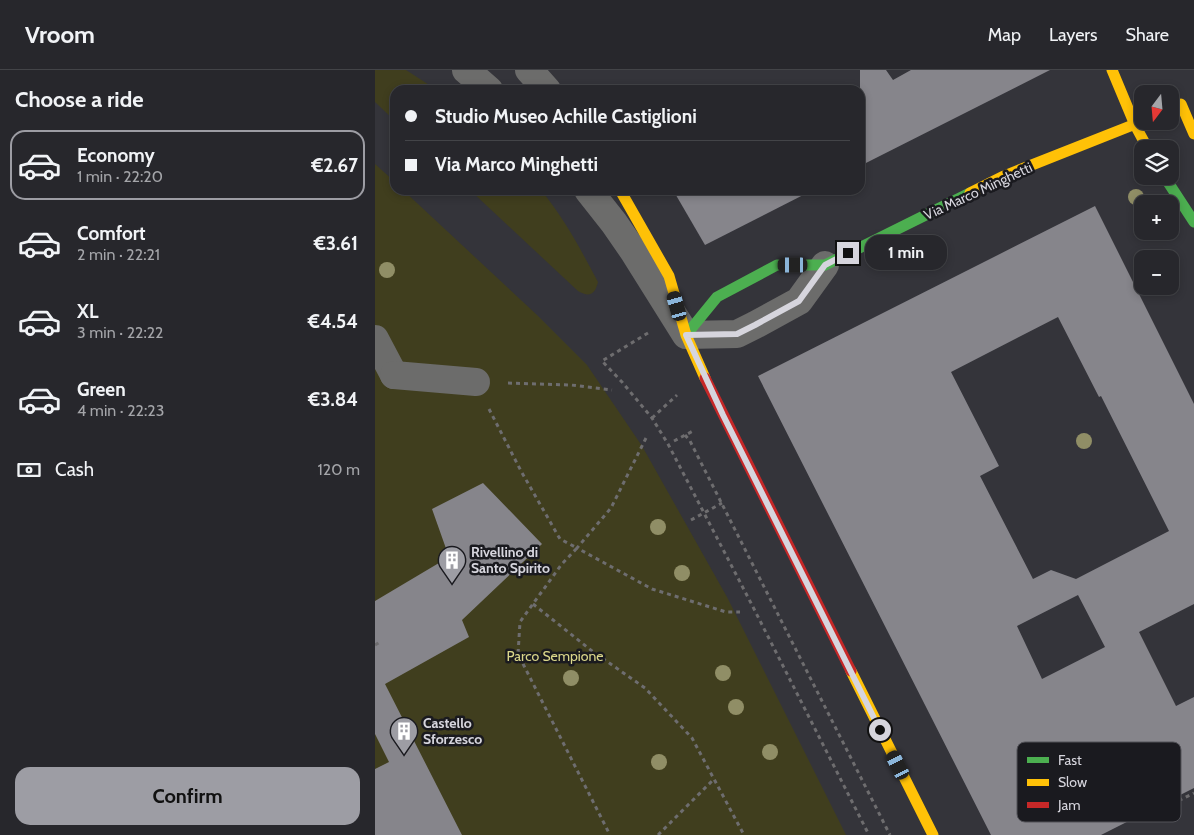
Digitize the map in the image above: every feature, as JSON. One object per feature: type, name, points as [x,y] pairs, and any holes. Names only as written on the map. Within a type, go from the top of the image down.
[{"type":"street","points":[[466,70],[483,85]]},
{"type":"street","points":[[529,70],[542,85]]},
{"type":"street","points":[[1112,70],[1134,113]]},
{"type":"street","points":[[1179,105],[1194,134]]},
{"type":"street","name":"Via Marco Minghetti","points":[[680,326],[717,297],[777,265],[825,265],[1004,176],[1134,125]]},
{"type":"street","points":[[1170,185],[1194,222]]},
{"type":"street","points":[[592,195],[615,223],[680,326],[933,835]]},
{"type":"street","points":[[623,195],[669,276],[680,326]]},
{"type":"street","name":"Via Marco Minghetti","points":[[680,326],[737,334],[799,301],[825,265]]},
{"type":"street","points":[[375,338],[384,380],[476,382]]},
{"type":"path","points":[[680,326],[602,361],[651,418],[668,444],[869,835]]},
{"type":"path","points":[[612,390],[571,385],[476,382],[521,470],[560,539],[652,589],[726,612],[740,612]]},
{"type":"path","points":[[674,441],[693,431]]},
{"type":"path","points":[[685,435],[690,440],[890,835]]},
{"type":"path","points":[[610,835],[518,654],[520,622],[561,565],[611,508],[646,438]]},
{"type":"path","points":[[691,520],[722,503]]},
{"type":"path","points":[[533,604],[592,651],[645,688],[692,738],[744,835]]},
{"type":"path","points":[[375,644],[380,642]]},
{"type":"path","points":[[659,835],[714,779]]},
{"type":"path","points":[[1181,800],[1194,794]]},
{"type":"green space","points":[[375,70],[406,70],[429,85],[390,85],[390,116],[375,102]]},
{"type":"green space","name":"Parco Sempione","points":[[375,164],[390,178],[390,195],[408,195],[537,315],[587,365],[642,446],[727,597],[846,835],[375,835]]},
{"type":"green space","points":[[475,195],[545,195],[565,223],[598,282],[594,292],[591,294],[578,291]]},
{"type":"building","points":[[860,70],[886,70],[893,80],[911,70],[1050,70],[865,163],[865,85],[860,85]]},
{"type":"building","points":[[676,195],[803,195],[705,245]]},
{"type":"building","points":[[1095,206],[1134,284],[1134,295],[1140,295],[1194,404],[1194,604],[1139,632],[1176,706],[1194,697],[1194,788],[1181,795],[1181,742],[1017,742],[1017,822],[1127,822],[1101,835],[991,835],[758,376]],"holes":[[[1058,317],[1099,397],[1101,396],[1169,531],[1076,579],[1051,570],[1033,579],[980,476],[999,466],[951,372]],[[1078,595],[1105,647],[1042,679],[1017,626]]]},
{"type":"building","name":"Rivellino di Santo Spirito","points":[[483,483],[542,544],[462,620],[469,637],[385,684],[462,835],[375,835],[375,769],[389,762],[375,734],[375,601],[449,557],[432,509]]},
{"type":"traffic: fast","points":[[1170,185],[1194,222]]},
{"type":"traffic: fast","points":[[686,335],[717,297],[777,265],[825,265],[970,193]]},
{"type":"traffic: slow","points":[[1112,70],[1143,140]]},
{"type":"traffic: slow","points":[[1181,104],[1194,134]]},
{"type":"traffic: slow","points":[[970,193],[1004,176],[1134,125]]},
{"type":"traffic: slow","points":[[623,195],[669,276],[686,335],[705,378]]},
{"type":"traffic: slow","points":[[851,671],[933,835]]},
{"type":"traffic: jam","points":[[705,378],[851,671]]},
{"type":"place","name":"Rivellino di Santo Spirito","points":[[452,584]]},
{"type":"place","name":"Castello Sforzesco","points":[[404,755]]},
{"type":"route","points":[[848,253],[825,265],[799,301],[755,325],[737,334],[686,335],[723,415],[880,730]]}]
